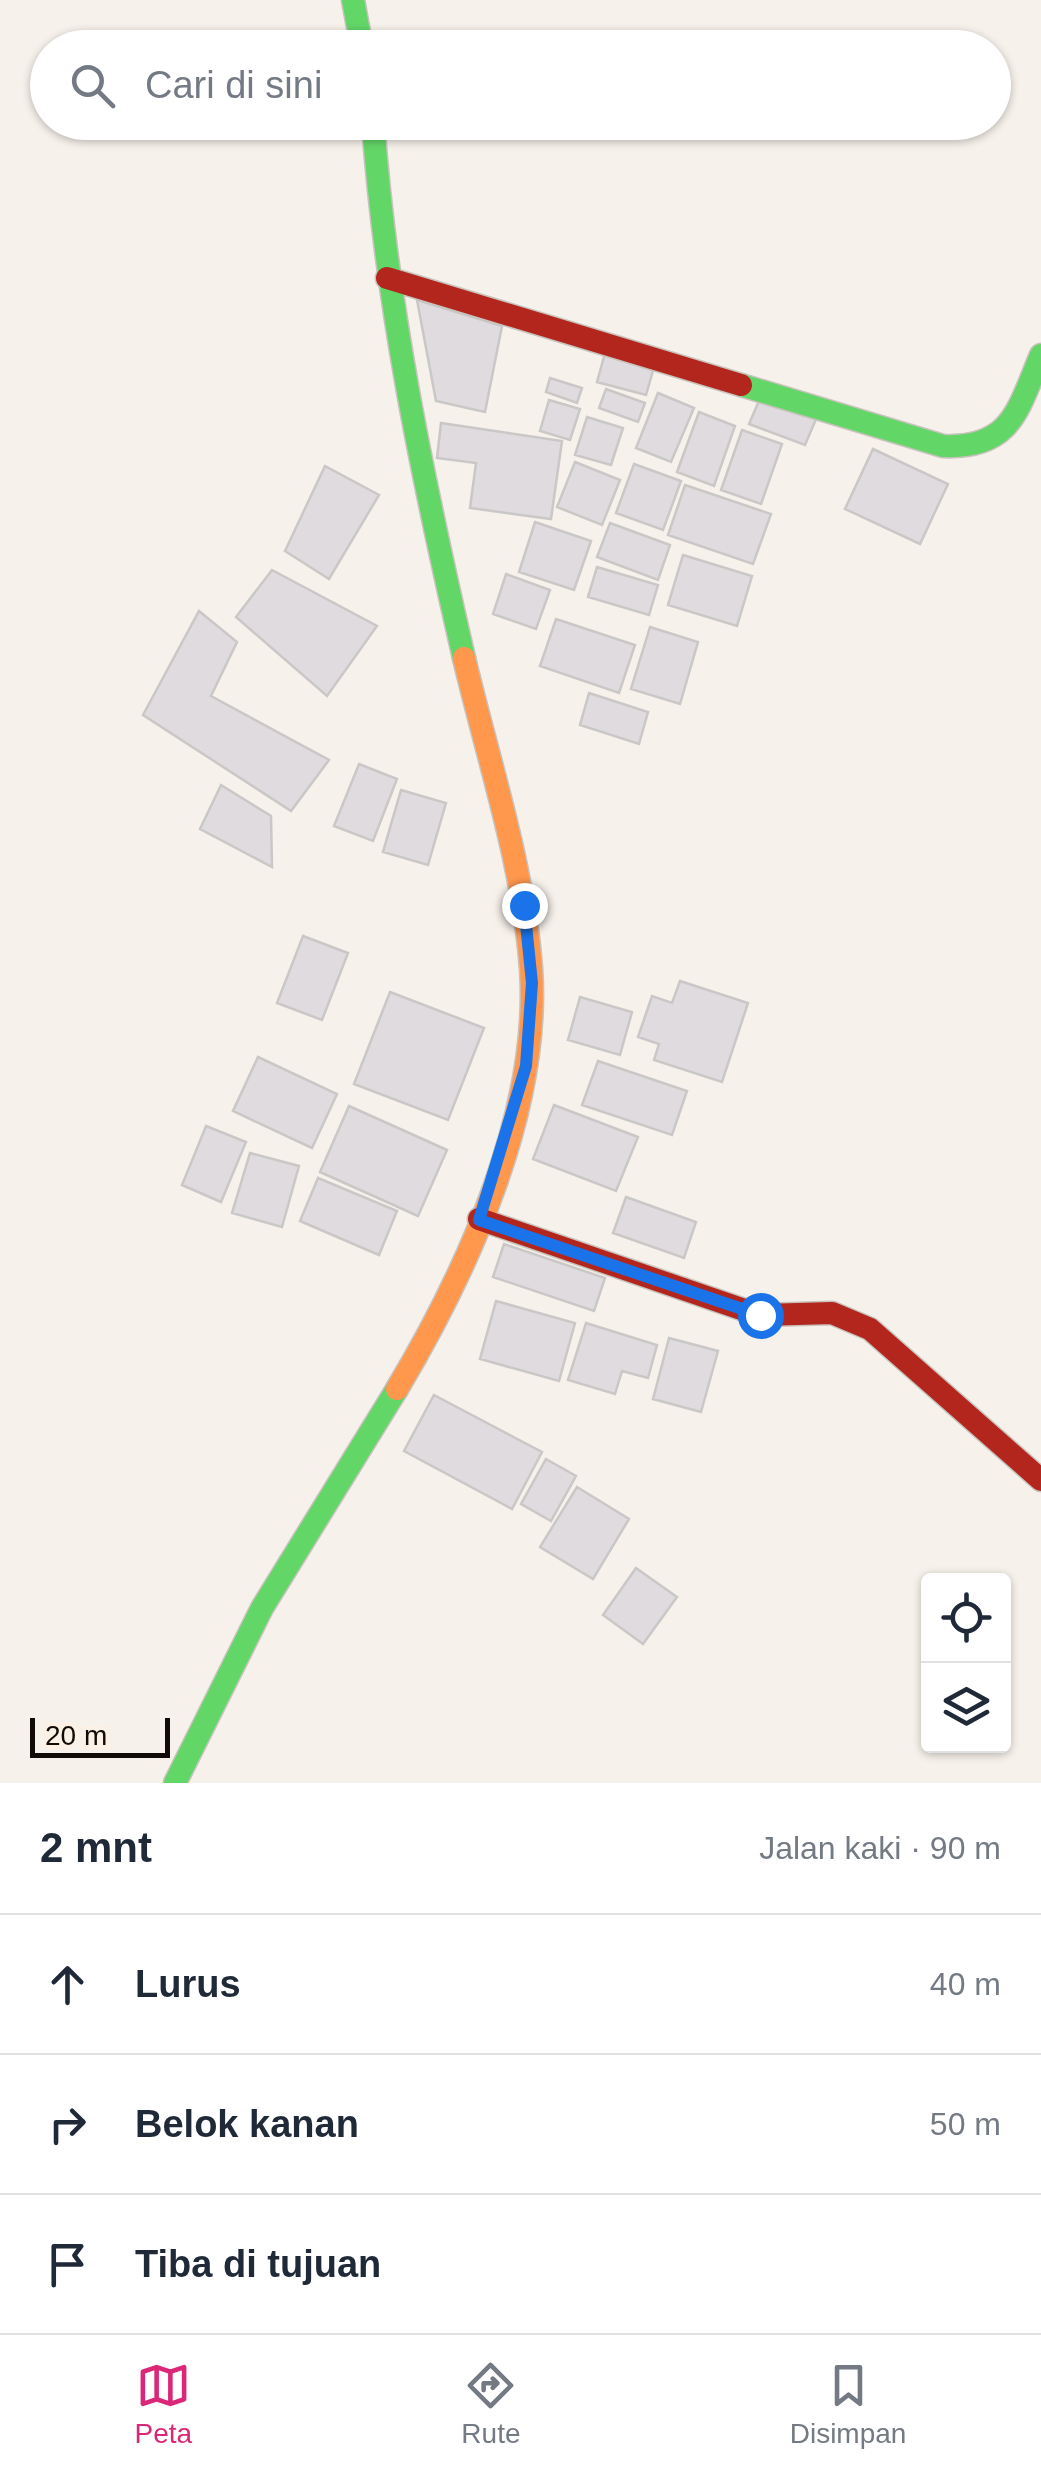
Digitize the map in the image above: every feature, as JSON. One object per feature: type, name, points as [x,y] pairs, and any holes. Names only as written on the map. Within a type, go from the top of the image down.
[{"type":"street","points":[[353,0],[359,30]]},
{"type":"street","points":[[175,1783],[206,1706],[434,1326],[479,1220],[526,1066],[532,983],[524,905],[484,751],[416,439],[387,278],[374,140]]},
{"type":"street","points":[[387,278],[954,448],[980,448],[995,441],[1010,422],[1041,355]]},
{"type":"street","points":[[479,1220],[760,1315],[814,1310],[851,1319],[870,1329],[1041,1480]]},
{"type":"building","points":[[417,300],[502,326],[485,412],[436,401]]},
{"type":"building","points":[[605,353],[654,367],[646,395],[597,382]]},
{"type":"building","points":[[550,378],[582,388],[577,403],[546,392]]},
{"type":"building","points":[[606,389],[645,403],[638,422],[599,408]]},
{"type":"building","points":[[658,393],[694,408],[671,462],[636,448]]},
{"type":"building","points":[[761,396],[817,417],[805,445],[749,424]]},
{"type":"building","points":[[549,400],[580,409],[570,440],[540,431]]},
{"type":"building","points":[[699,412],[735,426],[714,486],[677,472]]},
{"type":"building","points":[[587,417],[623,428],[611,465],[575,455]]},
{"type":"building","points":[[441,423],[562,441],[551,519],[470,508],[476,463],[437,458]]},
{"type":"building","points":[[742,430],[782,444],[761,504],[721,490]]},
{"type":"building","points":[[873,449],[948,484],[920,544],[845,509]]},
{"type":"building","points":[[575,462],[620,480],[602,525],[557,507]]},
{"type":"building","points":[[634,464],[681,481],[663,530],[616,513]]},
{"type":"building","points":[[325,466],[379,495],[329,579],[285,551]]},
{"type":"building","points":[[685,485],[771,514],[753,564],[668,535]]},
{"type":"building","points":[[535,522],[591,541],[574,590],[519,572]]},
{"type":"building","points":[[610,523],[670,545],[658,580],[597,557]]},
{"type":"building","points":[[683,555],[752,576],[737,626],[668,605]]},
{"type":"building","points":[[597,567],[658,585],[649,615],[588,597]]},
{"type":"building","points":[[272,570],[377,626],[327,696],[236,617]]},
{"type":"building","points":[[506,574],[550,590],[536,629],[493,614]]},
{"type":"building","points":[[199,611],[237,642],[211,696],[329,760],[291,811],[143,715]]},
{"type":"building","points":[[556,619],[635,645],[619,693],[540,666]]},
{"type":"building","points":[[650,627],[698,642],[680,704],[631,689]]},
{"type":"building","points":[[589,693],[648,712],[639,744],[580,725]]},
{"type":"building","points":[[359,764],[397,779],[373,841],[334,826]]},
{"type":"building","points":[[221,785],[271,816],[272,867],[200,829]]},
{"type":"building","points":[[401,790],[446,803],[428,865],[383,852]]},
{"type":"building","points":[[303,936],[348,953],[322,1020],[277,1003]]},
{"type":"building","points":[[680,981],[748,1003],[722,1082],[654,1060],[659,1044],[638,1037],[652,996],[672,1003]]},
{"type":"building","points":[[390,992],[484,1028],[448,1120],[354,1084]]},
{"type":"building","points":[[580,997],[632,1012],[620,1055],[568,1040]]},
{"type":"building","points":[[258,1057],[337,1094],[312,1148],[233,1111]]},
{"type":"building","points":[[598,1061],[687,1091],[672,1135],[582,1105]]},
{"type":"building","points":[[554,1105],[638,1137],[616,1191],[533,1159]]},
{"type":"building","points":[[349,1106],[447,1150],[418,1216],[320,1172]]},
{"type":"building","points":[[206,1126],[246,1142],[221,1202],[182,1185]]},
{"type":"building","points":[[250,1153],[299,1166],[282,1227],[232,1213]]},
{"type":"building","points":[[318,1178],[397,1211],[379,1255],[300,1221]]},
{"type":"building","points":[[626,1197],[696,1222],[684,1258],[613,1233]]},
{"type":"building","points":[[504,1244],[605,1278],[594,1311],[493,1277]]},
{"type":"building","points":[[496,1301],[575,1323],[559,1381],[480,1359]]},
{"type":"building","points":[[586,1323],[657,1345],[648,1378],[622,1371],[615,1394],[568,1380]]},
{"type":"building","points":[[669,1338],[718,1351],[701,1412],[653,1399]]},
{"type":"building","points":[[434,1395],[542,1452],[512,1509],[404,1451]]},
{"type":"building","points":[[546,1459],[576,1476],[551,1521],[521,1504]]},
{"type":"building","points":[[577,1487],[629,1519],[593,1579],[540,1547]]},
{"type":"building","points":[[636,1568],[677,1597],[643,1644],[603,1615]]},
{"type":"traffic: fast","points":[[353,0],[359,30]]},
{"type":"traffic: fast","points":[[375,140],[387,257],[408,392],[464,658]]},
{"type":"traffic: fast","points":[[741,385],[943,446],[966,445],[984,441],[1009,422],[1041,355]]},
{"type":"traffic: fast","points":[[175,1783],[262,1608],[397,1389]]},
{"type":"traffic: slow","points":[[397,1389],[449,1293],[494,1187],[512,1132],[531,1022],[531,968],[521,890],[464,658]]},
{"type":"traffic: jam","points":[[387,278],[741,385]]},
{"type":"traffic: jam","points":[[479,1219],[759,1315],[832,1313],[870,1329],[1041,1480]]},
{"type":"route","points":[[524,905],[532,983],[526,1066],[479,1220],[760,1315]]}]
